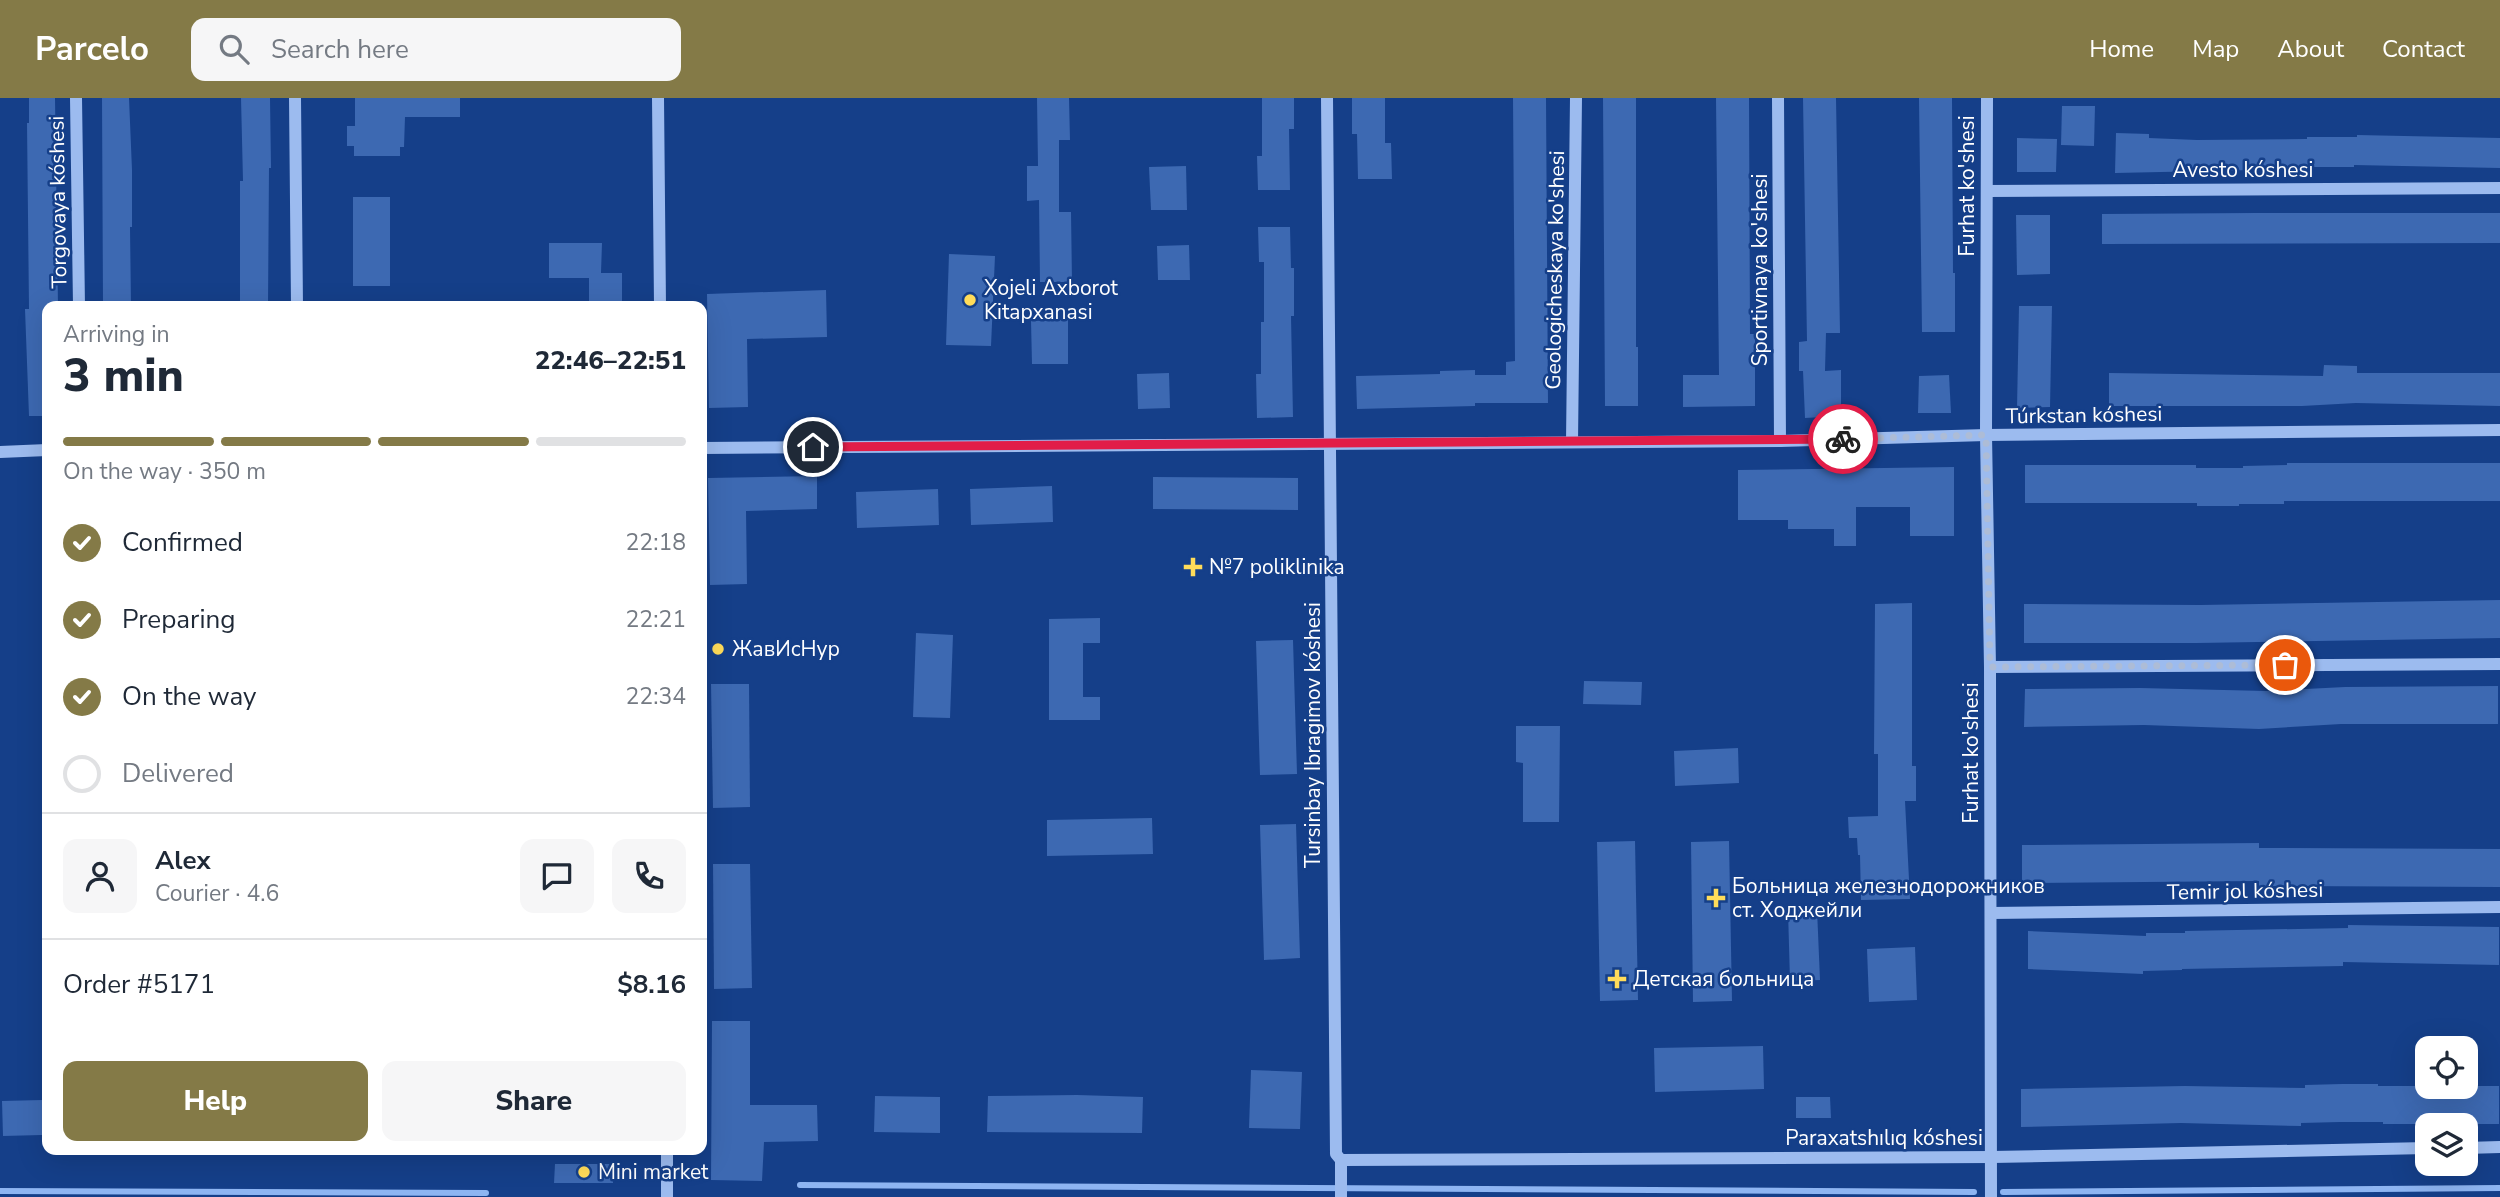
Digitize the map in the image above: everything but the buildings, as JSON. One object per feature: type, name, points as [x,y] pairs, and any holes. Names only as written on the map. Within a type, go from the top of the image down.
[{"type":"street","name":"Torgovaya kóshesi","points":[[76,98],[79,301]]},
{"type":"street","points":[[295,98],[297,301]]},
{"type":"street","points":[[658,98],[660,301]]},
{"type":"street","name":"Tursinbay Ibragimov kóshesi","points":[[1327,98],[1336,1154],[1341,1160],[1341,1197]]},
{"type":"street","name":"Geologicheskaya ko'shesi","points":[[1572,442],[1576,98]]},
{"type":"street","name":"Sportivnaya ko'shesi","points":[[1778,98],[1780,441]]},
{"type":"street","name":"Furhat ko'shesi","points":[[1987,98],[1986,435],[1990,667],[1991,1197]]},
{"type":"street","name":"Avesto kóshesi","points":[[1987,191],[2500,188]]},
{"type":"street","name":"Túrkstan kóshesi","points":[[707,448],[1780,441],[1986,435],[2500,430]]},
{"type":"street","points":[[0,452],[42,450]]},
{"type":"street","points":[[1990,667],[2500,664]]},
{"type":"street","name":"Temir jol kóshesi","points":[[1991,913],[2500,907]]},
{"type":"street","points":[[2478,1148],[2500,1147]]},
{"type":"street","name":"Paraxatshılıq kóshesi","points":[[1341,1160],[1992,1157],[2415,1149]]},
{"type":"street","points":[[667,1155],[667,1197]]},
{"type":"waterway","points":[[800,1185],[1974,1192]]},
{"type":"waterway","points":[[2003,1192],[2500,1188]]},
{"type":"waterway","points":[[0,1191],[486,1193]]},
{"type":"way so far","points":[[1843,439],[1986,435],[1990,667],[2285,665]]},
{"type":"place","name":"Xojeli Axborot Kitapxanasi","points":[[970,300]]},
{"type":"place","name":"№7 poliklinika","points":[[1193,567]]},
{"type":"place","name":"ЖавИсНур","points":[[718,649]]},
{"type":"place","name":"Больница железнодорожников ст. Ходжейли","points":[[1716,898]]},
{"type":"place","name":"Детская больница","points":[[1617,979]]},
{"type":"place","name":"Mini market","points":[[584,1172]]},
{"type":"route","points":[[813,447],[1843,439]]}]
